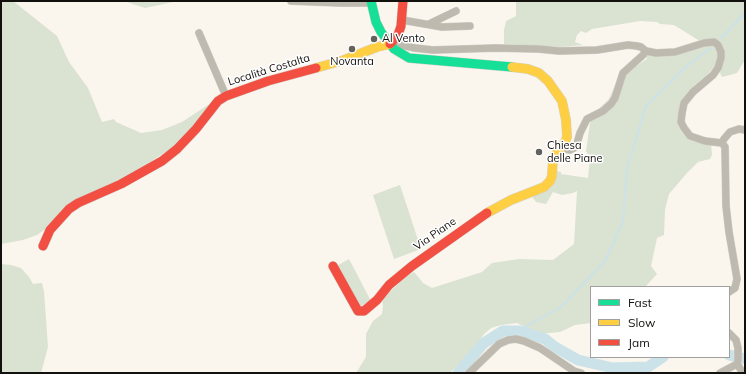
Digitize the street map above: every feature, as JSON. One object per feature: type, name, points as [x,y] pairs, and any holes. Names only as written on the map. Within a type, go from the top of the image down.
[{"type":"street","points":[[291,1],[340,3],[371,2]]},
{"type":"street","points":[[403,1],[402,20],[398,35],[392,42],[415,48],[433,50],[496,48],[559,51],[597,50],[637,46],[646,51],[656,53],[675,52],[704,43],[714,42],[718,45],[721,52],[718,68],[713,76],[693,92],[684,103],[681,120],[684,128],[690,136],[705,141],[722,143]]},
{"type":"street","name":"Via Piane","points":[[333,266],[353,304],[358,311],[364,311],[377,300],[389,285],[412,266],[484,214],[511,200],[544,187],[550,181],[552,176],[553,158],[565,142],[567,130],[562,101],[548,81],[539,73],[528,69],[508,66],[409,58],[400,52],[379,27],[371,2]]},
{"type":"street","points":[[429,24],[456,11]]},
{"type":"street","points":[[402,20],[442,27],[470,26]]},
{"type":"street","points":[[199,33],[226,96]]},
{"type":"street","name":"Località Costalta","points":[[45,248],[45,242],[48,234],[69,210],[78,203],[121,184],[162,161],[177,149],[196,129],[218,101],[226,96],[268,81],[344,60],[392,42]]},
{"type":"street","points":[[559,148],[570,150],[576,147],[580,133],[587,119],[603,111],[611,104],[615,98],[623,73],[644,55],[646,51]]},
{"type":"street","points":[[722,143],[730,132],[739,129],[745,130]]},
{"type":"street","points":[[722,143],[725,147],[726,206],[737,279],[735,288],[730,291]]},
{"type":"street","points":[[730,334],[736,340],[738,359],[743,373]]},
{"type":"street","points":[[469,373],[499,344],[508,340],[516,339],[540,348],[574,371],[581,373]]},
{"type":"street","points":[[720,373],[738,359]]},
{"type":"green space","points":[[1,1],[13,1],[57,36],[69,62],[88,88],[102,122],[114,119],[116,122],[141,133],[162,130],[182,122],[214,101],[203,119],[171,148],[149,163],[125,178],[64,207],[47,228],[37,235],[23,240],[1,244]]},
{"type":"green space","points":[[124,1],[178,1],[145,8]]},
{"type":"green space","points":[[516,1],[745,1],[745,60],[737,73],[722,77],[720,73],[724,60],[721,48],[703,43],[674,25],[660,24],[657,22],[640,21],[592,29],[586,33],[581,31],[577,35],[575,42],[583,45],[560,47],[504,44],[504,30],[506,21],[516,16]]},
{"type":"green space","points":[[713,43],[719,52],[715,66],[695,85],[679,124],[681,132],[689,140],[700,143],[710,142],[712,155],[710,159],[698,162],[669,194],[665,210],[664,235],[657,238],[651,266],[657,274],[646,286],[590,286],[590,323],[575,325],[560,332],[539,334],[517,323],[491,328],[484,334],[472,351],[450,373],[356,373],[366,357],[366,334],[373,321],[382,314],[382,299],[407,276],[414,272],[423,283],[432,288],[482,272],[492,263],[519,259],[553,260],[574,244],[577,191],[562,195],[553,192],[546,204],[536,202],[528,191],[547,179],[552,170],[561,172],[561,174],[588,178],[590,158],[586,151],[591,116],[609,99],[618,78],[647,59],[646,54]]},
{"type":"green space","points":[[400,185],[421,249],[394,259],[373,195]]},
{"type":"green space","points":[[349,259],[371,301],[357,308],[335,267]]},
{"type":"green space","points":[[1,264],[21,268],[33,284],[42,283],[48,347],[41,373],[1,373]]},
{"type":"waterway","points":[[721,38],[745,13]]},
{"type":"waterway","points":[[518,331],[561,307],[605,261],[623,222],[627,169],[646,106],[688,65],[711,48]]},
{"type":"waterway","points":[[458,373],[484,343],[503,331],[520,331],[545,339],[555,347],[578,360],[613,368],[648,367],[662,358]]},
{"type":"waterway","points":[[730,355],[745,359]]},
{"type":"traffic: fast","points":[[371,1],[376,22],[381,32],[394,49],[409,58],[512,67]]},
{"type":"traffic: slow","points":[[316,68],[390,44]]},
{"type":"traffic: slow","points":[[487,213],[511,200],[544,187],[550,181],[552,176],[553,158],[567,137],[566,120],[562,101],[548,81],[539,73],[528,69],[512,67]]},
{"type":"traffic: jam","points":[[390,44],[398,35],[401,26],[403,1]]},
{"type":"traffic: jam","points":[[43,246],[50,230],[69,209],[78,203],[121,184],[162,161],[177,149],[196,129],[218,101],[226,96],[268,81],[316,68]]},
{"type":"traffic: jam","points":[[333,266],[358,311],[364,311],[377,300],[389,285],[412,266],[487,213]]},
{"type":"place","name":"Al Vento","points":[[374,39]]},
{"type":"place","name":"Novanta","points":[[352,49]]},
{"type":"place","name":"Chiesa delle Piane","points":[[539,152]]}]
